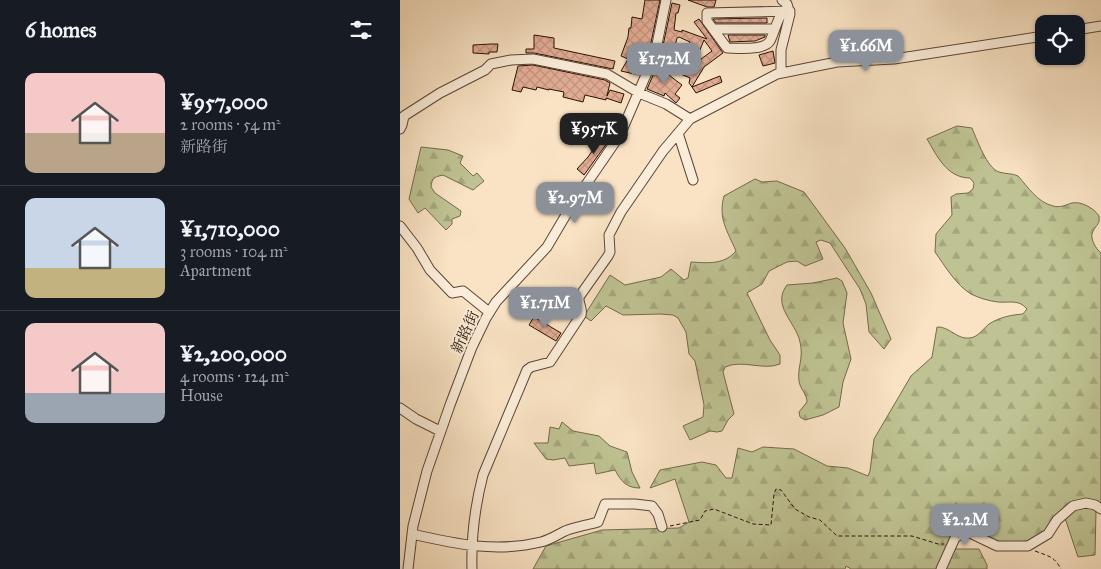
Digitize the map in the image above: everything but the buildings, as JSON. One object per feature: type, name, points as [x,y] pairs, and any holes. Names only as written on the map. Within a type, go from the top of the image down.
[{"type":"street","name":"新路街","points":[[408,569],[412,534],[427,471],[466,362],[489,312],[501,295],[547,247],[570,208],[620,135],[656,48],[666,0]]},
{"type":"street","points":[[781,73],[781,50],[787,4],[782,0]]},
{"type":"street","points":[[786,11],[774,29],[770,41],[759,48],[727,48],[707,21],[707,13],[786,11]]},
{"type":"street","points":[[1085,29],[1101,26]]},
{"type":"street","points":[[713,29],[774,29]]},
{"type":"street","points":[[472,569],[472,546],[476,508],[483,475],[528,370],[531,366],[550,362],[581,315],[579,297],[610,252],[609,235],[612,228],[663,151],[690,119],[781,73],[837,62],[894,59],[1035,37]]},
{"type":"street","points":[[400,129],[404,116],[440,93],[485,70],[491,64],[511,60],[533,59],[607,74],[639,93],[666,104],[690,119]]},
{"type":"street","points":[[678,133],[692,180]]},
{"type":"street","points":[[400,226],[417,248],[430,270],[452,293],[463,291],[489,312]]},
{"type":"street","points":[[400,408],[416,419],[440,431]]},
{"type":"street","points":[[941,569],[957,536],[968,533],[997,546],[1021,547],[1029,545],[1048,534],[1057,520],[1073,506],[1086,503],[1101,508]]},
{"type":"street","points":[[412,534],[472,546],[508,546],[541,542],[553,539],[565,531],[598,522],[605,504],[652,506],[658,514],[662,527]]},
{"type":"path","points":[[662,527],[700,520],[705,511],[714,510],[753,524],[771,525],[776,489],[781,490],[795,509],[809,517],[820,520],[837,536],[912,536],[938,544],[952,544]]},
{"type":"path","points":[[1029,545],[1056,560],[1060,569]]},
{"type":"green space","points":[[957,126],[972,128],[990,165],[999,172],[1018,176],[1033,194],[1042,201],[1056,207],[1072,203],[1083,204],[1091,208],[1099,216],[1099,222],[1092,234],[1092,240],[1101,253],[1101,513],[1096,511],[1095,555],[1078,557],[1065,518],[1049,534],[1027,543],[1017,544],[995,541],[963,531],[938,569],[851,569],[846,566],[845,569],[533,569],[546,546],[602,530],[679,528],[689,522],[675,479],[650,488],[660,470],[702,462],[716,465],[726,478],[732,478],[738,448],[752,452],[763,447],[794,449],[827,466],[848,468],[868,476],[874,439],[911,376],[932,357],[937,327],[941,327],[961,337],[970,338],[978,334],[989,324],[1006,317],[1023,314],[1027,309],[1021,304],[1014,302],[991,301],[971,294],[956,280],[935,252],[936,234],[952,215],[951,197],[956,194],[968,193],[973,189],[974,183],[970,178],[962,177],[949,170],[939,159],[927,139]]},
{"type":"green space","points":[[421,147],[448,150],[463,156],[460,163],[473,176],[477,173],[484,181],[473,190],[443,175],[433,180],[431,187],[435,193],[461,211],[460,216],[452,219],[452,224],[446,230],[425,208],[418,213],[409,199]]},
{"type":"green space","points":[[755,179],[762,182],[777,181],[804,192],[845,248],[871,293],[891,339],[884,349],[869,332],[866,304],[860,289],[830,243],[821,240],[816,242],[823,259],[805,266],[797,261],[787,262],[769,271],[762,284],[747,293],[770,340],[780,355],[780,364],[767,366],[739,364],[725,367],[723,372],[734,414],[722,431],[710,431],[690,440],[683,426],[703,417],[704,405],[695,361],[689,354],[686,332],[678,318],[673,315],[660,314],[623,315],[606,306],[591,321],[584,316],[610,275],[625,285],[661,277],[671,269],[684,280],[688,278],[691,262],[715,262],[731,256],[736,251],[723,218],[722,204],[724,196]]},
{"type":"green space","points":[[837,278],[842,281],[847,293],[843,323],[851,359],[843,382],[839,407],[823,415],[805,420],[800,417],[799,412],[807,402],[799,381],[800,342],[783,307],[783,293],[787,285],[813,283]]},
{"type":"green space","points":[[562,422],[573,431],[599,436],[610,446],[627,452],[632,472],[640,488],[631,487],[625,483],[615,470],[596,474],[594,463],[569,466],[565,458],[546,459],[534,443],[548,443],[550,427],[559,429]]},
{"type":"green space","points":[[952,549],[979,549],[987,569],[943,569]]}]
